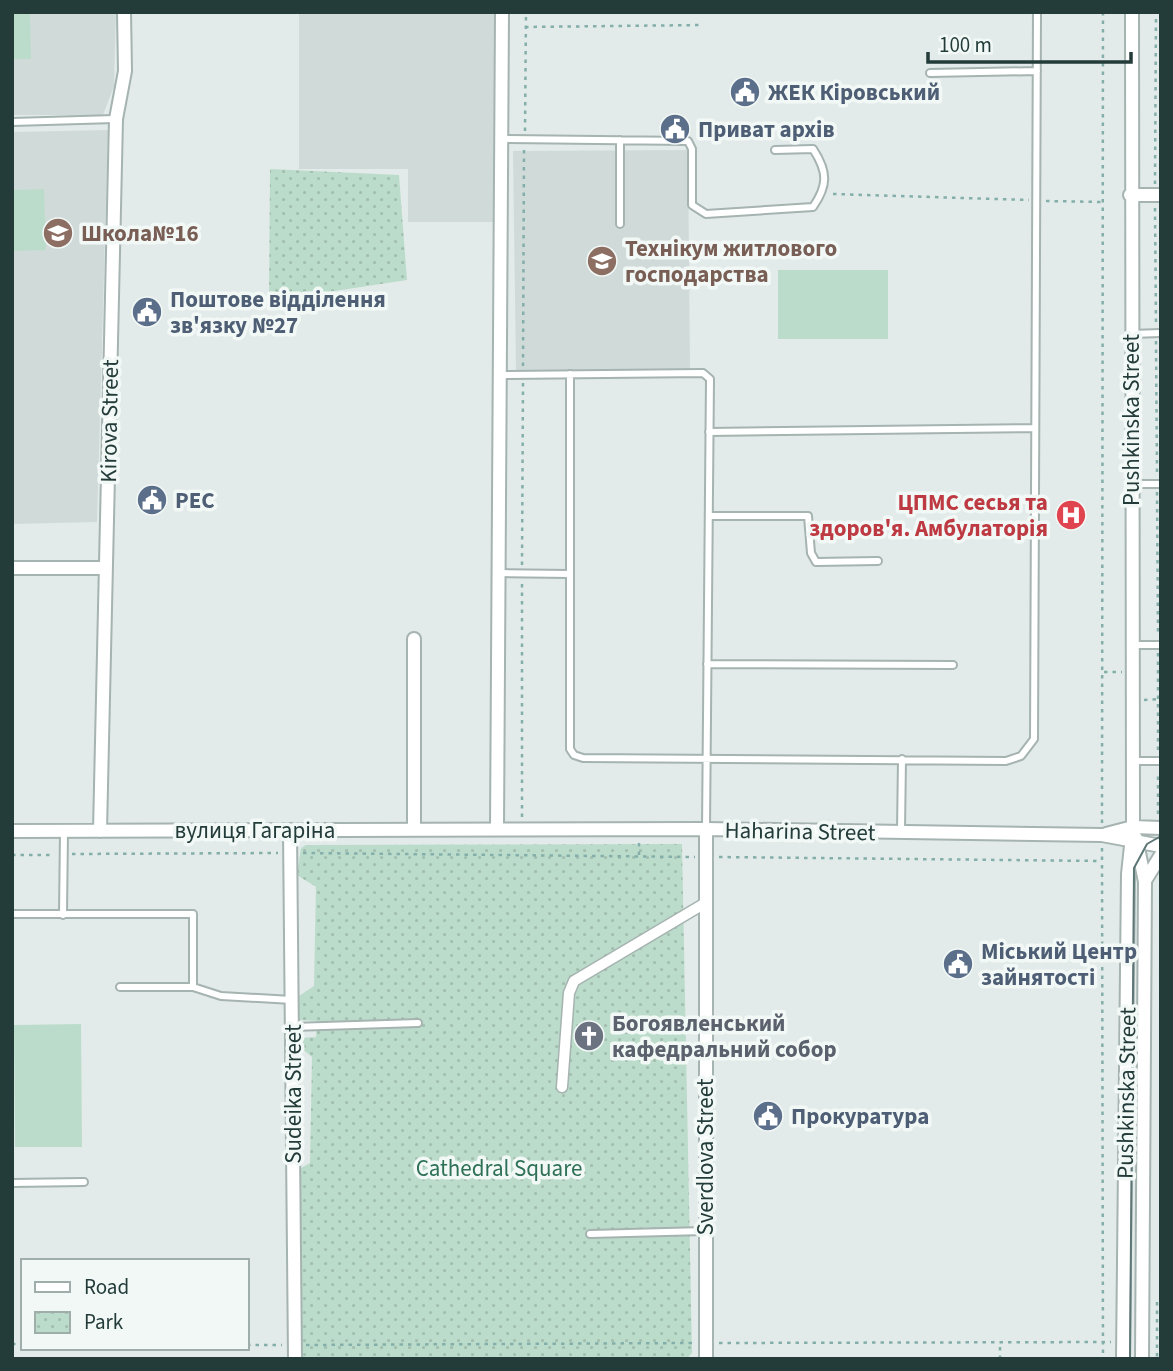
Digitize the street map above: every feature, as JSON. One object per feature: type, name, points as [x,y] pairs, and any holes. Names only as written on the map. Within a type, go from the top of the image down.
[{"type":"street","name":"Kirova Street","points":[[100,831],[116,119],[125,71],[124,12]]},
{"type":"street","points":[[497,829],[502,12]]},
{"type":"street","name":"Pushkinska Street","points":[[1123,1359],[1134,841],[1130,334],[1132,12]]},
{"type":"street","points":[[1130,195],[1158,195]]},
{"type":"street","points":[[12,568],[105,568]]},
{"type":"street","points":[[414,639],[414,828]]},
{"type":"street","name":"Haharina Street","points":[[1102,835],[1133,827],[1159,828]]},
{"type":"street","name":"вулиця Гагаріна","points":[[12,831],[497,829]]},
{"type":"street","name":"Haharina Street","points":[[497,829],[1102,835],[1161,846]]},
{"type":"street","name":"Sverdlova Street","points":[[706,829],[706,1359]]},
{"type":"street","name":"Sudeika Street","points":[[290,830],[295,1352]]},
{"type":"street","name":"Pushkinska Street","points":[[1134,841],[1145,882],[1142,1359]]},
{"type":"street","points":[[1145,882],[1147,873],[1161,855]]},
{"type":"street","points":[[562,1087],[569,993],[574,981],[707,902]]},
{"type":"lane","points":[[570,374],[570,749],[574,755],[583,758],[1006,761],[1021,756],[1034,739],[1037,12]]},
{"type":"lane","points":[[930,73],[1037,71]]},
{"type":"lane","points":[[12,121],[116,119]]},
{"type":"lane","points":[[502,139],[688,141],[692,149],[692,205],[706,214],[813,207],[825,189],[825,168],[813,149],[775,150]]},
{"type":"lane","points":[[620,140],[620,224]]},
{"type":"lane","points":[[1130,334],[1158,333]]},
{"type":"lane","points":[[500,375],[703,373],[710,379],[706,829]]},
{"type":"lane","points":[[709,432],[1035,428]]},
{"type":"lane","points":[[1131,484],[1159,484]]},
{"type":"lane","points":[[709,516],[808,516],[811,552],[816,562],[878,561]]},
{"type":"lane","points":[[499,573],[570,574]]},
{"type":"lane","points":[[1132,645],[1159,645]]},
{"type":"lane","points":[[707,664],[953,665]]},
{"type":"lane","points":[[901,833],[902,759]]},
{"type":"lane","points":[[1132,761],[1159,761]]},
{"type":"lane","points":[[63,915],[64,831]]},
{"type":"lane","points":[[12,914],[193,914],[193,987]]},
{"type":"lane","points":[[120,987],[193,987],[221,996],[292,1000]]},
{"type":"lane","points":[[292,1027],[418,1023]]},
{"type":"lane","points":[[12,1183],[84,1182]]},
{"type":"lane","points":[[590,1234],[704,1231]]},
{"type":"path","points":[[522,829],[526,12]]},
{"type":"path","points":[[1103,12],[1103,1359]]},
{"type":"path","points":[[1156,12],[1159,828]]},
{"type":"path","points":[[525,27],[703,25]]},
{"type":"path","points":[[833,194],[1103,202]]},
{"type":"path","points":[[1102,672],[1132,672]]},
{"type":"path","points":[[12,855],[291,853],[1102,862]]},
{"type":"path","points":[[1157,1301],[1157,1359]]},
{"type":"path","points":[[248,1345],[295,1352],[706,1343],[1000,1345],[1104,1343],[1123,1340]]},
{"type":"path","points":[[1000,1345],[1000,1359]]},
{"type":"shaded area","points":[[12,12],[116,12],[114,86],[103,115],[12,115]]},
{"type":"shaded area","points":[[299,12],[498,12],[497,222],[408,222],[408,169],[299,169]]},
{"type":"shaded area","name":"Школа№16","points":[[108,130],[97,522],[12,524],[12,132]]},
{"type":"shaded area","name":"Технікум житлового господарства","points":[[688,150],[690,370],[516,371],[513,151]]},
{"type":"green space","points":[[30,12],[31,59],[12,59],[12,13]]},
{"type":"green space","points":[[270,169],[399,175],[407,280],[269,301]]},
{"type":"green space","points":[[44,189],[46,250],[12,251],[12,190]]},
{"type":"green space","points":[[778,270],[888,270],[888,339],[778,339]]},
{"type":"green space","name":"Cathedral Square","points":[[682,844],[692,1353],[687,1359],[303,1357],[293,1335],[301,1168],[310,1163],[312,1057],[301,1048],[300,1038],[316,1037],[317,1021],[299,1020],[299,996],[314,986],[316,887],[297,875],[301,848],[306,845]]},
{"type":"green space","points":[[81,1024],[82,1147],[15,1147],[14,1025]]},
{"type":"tram line","points":[[1130,1359],[1134,868],[1147,844],[1161,836]]},
{"type":"place","name":"ЖЕК Кіровський","points":[[745,92]]},
{"type":"place","name":"Приват архів","points":[[675,129]]},
{"type":"place","name":"Школа№16","points":[[58,233]]},
{"type":"place","name":"Технікум житлового господарства","points":[[602,261]]},
{"type":"place","name":"Поштове відділення зв'язку №27","points":[[147,312]]},
{"type":"place","name":"РЕС","points":[[152,500]]},
{"type":"place","name":"ЦПМС сесья та здоров'я. Амбулаторія","points":[[1071,515]]},
{"type":"place","name":"Міський Центр зайнятості","points":[[958,964]]},
{"type":"place","name":"Богоявленський кафедральний собор","points":[[589,1036]]},
{"type":"place","name":"Прокуратура","points":[[768,1116]]}]
